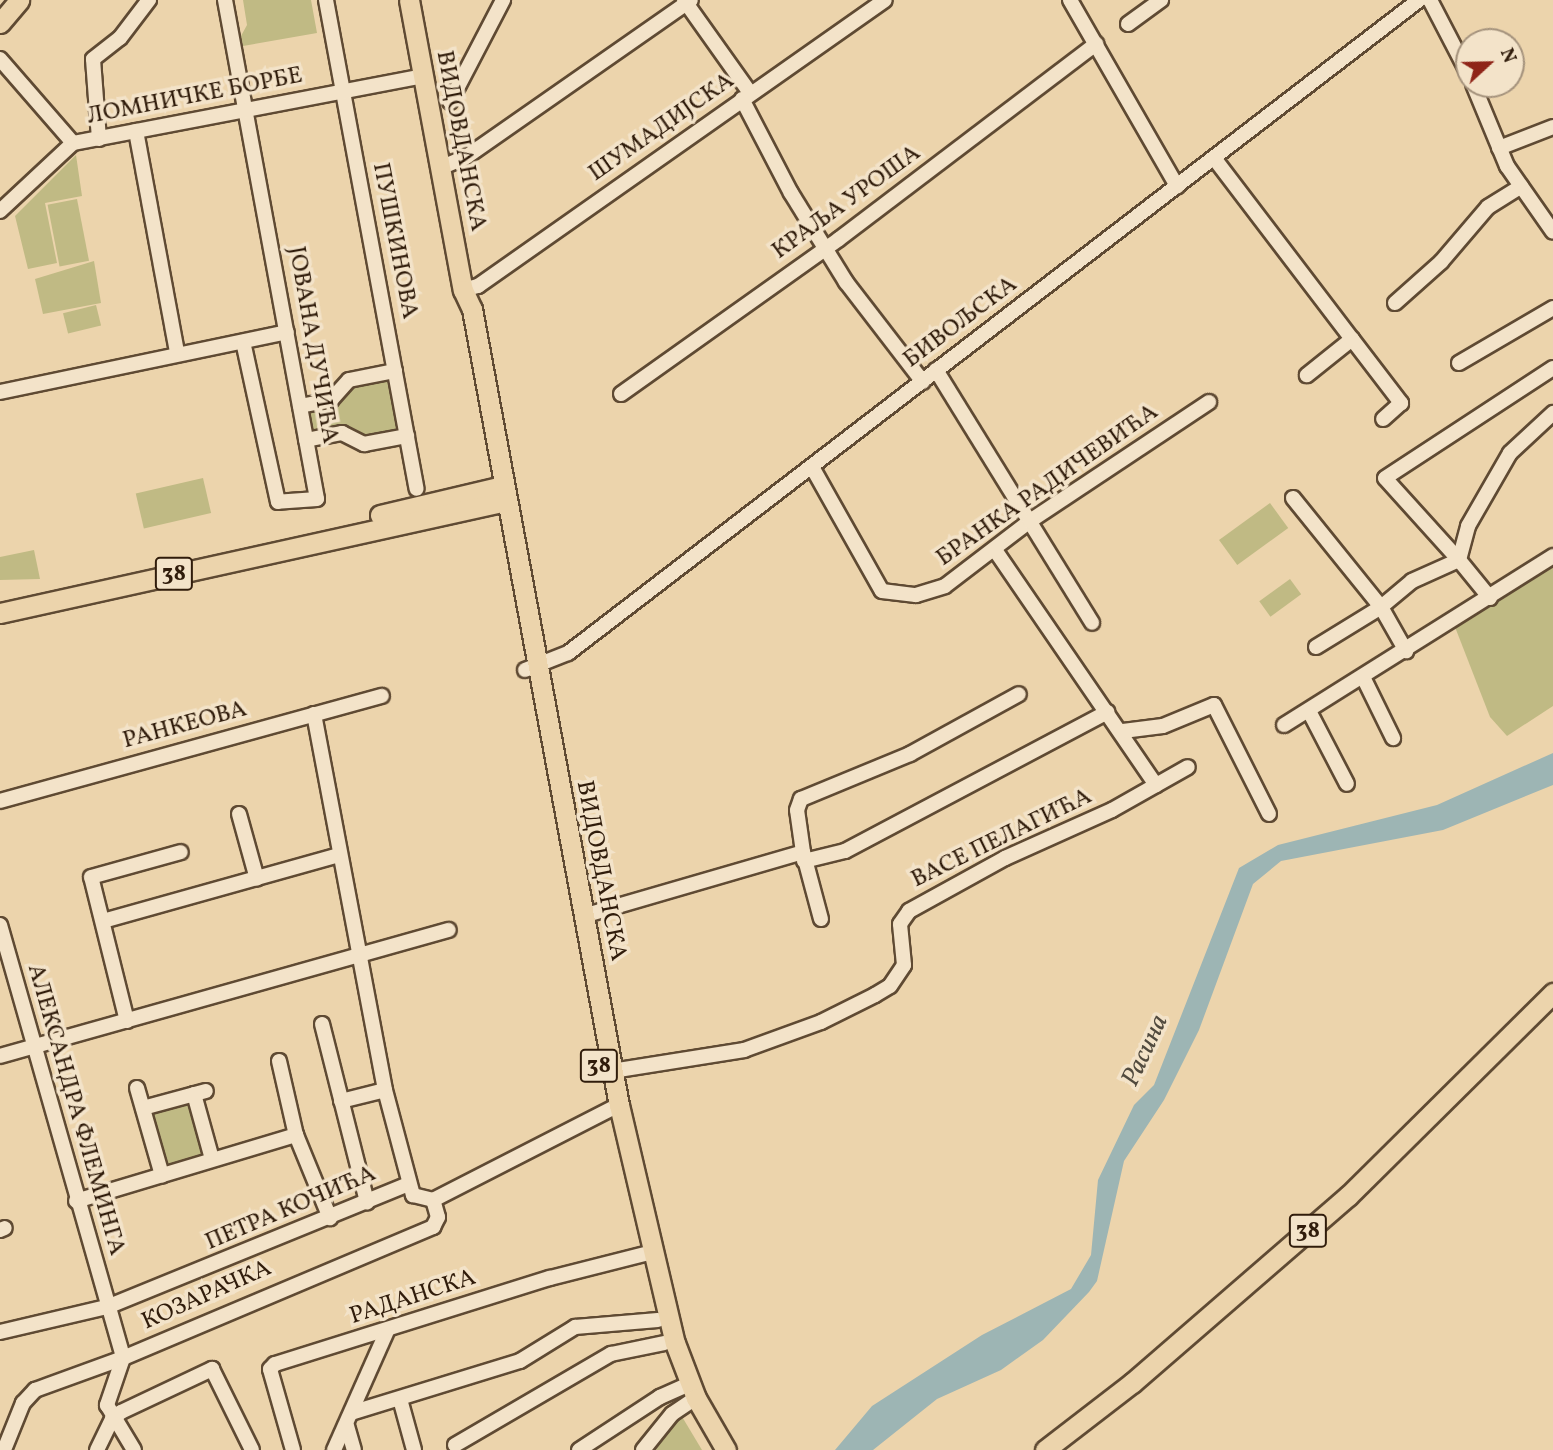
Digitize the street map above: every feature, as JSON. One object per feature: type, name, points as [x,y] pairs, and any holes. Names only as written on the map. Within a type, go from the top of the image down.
[{"type":"main road","points":[[0,23],[19,0]]},
{"type":"main road","name":"ВИДОВДАНСКА","points":[[409,0],[463,290],[461,310],[612,1071],[613,1107]]},
{"type":"main road","name":"38","points":[[0,600],[499,495]]},
{"type":"main road","name":"38","points":[[0,612],[499,495]]},
{"type":"main road","name":"ВИДОВДАНСКА","points":[[577,905],[613,1107],[647,1253],[687,1393]]},
{"type":"main road","name":"38","points":[[1045,1450],[1132,1383],[1349,1196],[1553,993]]},
{"type":"main road","name":"ВИДОВДАНСКА","points":[[647,1253],[664,1343],[687,1393],[721,1449]]},
{"type":"street","points":[[99,139],[93,59],[120,38],[149,0]]},
{"type":"street","name":"ЈОВАНА ДУЧИЋА","points":[[225,0],[317,499],[278,502],[243,342]]},
{"type":"street","name":"ПУШКИНОВА","points":[[326,0],[417,489]]},
{"type":"street","points":[[450,102],[503,0]]},
{"type":"street","name":"ШУМАДИЈСКА","points":[[463,290],[478,286],[886,0]]},
{"type":"street","points":[[1070,0],[1177,186]]},
{"type":"street","points":[[1128,24],[1161,0]]},
{"type":"street","name":"БИВОЉСКА","points":[[531,669],[568,653],[1419,0]]},
{"type":"street","points":[[1430,0],[1455,48]]},
{"type":"street","points":[[440,168],[466,157],[687,1],[746,96],[791,193],[865,310],[923,382]]},
{"type":"street","name":"КРАЉА УРОША","points":[[621,394],[1096,44]]},
{"type":"street","points":[[0,59],[73,143]]},
{"type":"street","name":"ЛОМНИЧКЕ БОРБЕ","points":[[0,211],[73,143],[423,76]]},
{"type":"street","points":[[1479,98],[1499,148],[1553,232]]},
{"type":"street","points":[[1499,148],[1553,127]]},
{"type":"street","points":[[136,131],[177,353]]},
{"type":"street","points":[[1214,158],[1401,403],[1383,419]]},
{"type":"street","points":[[1395,303],[1441,262],[1488,207],[1521,186]]},
{"type":"street","points":[[1459,363],[1553,308]]},
{"type":"street","points":[[0,392],[287,332]]},
{"type":"street","points":[[1307,375],[1352,339]]},
{"type":"street","points":[[1490,598],[1459,559],[1385,478],[1553,368]]},
{"type":"street","points":[[936,370],[1092,623]]},
{"type":"street","points":[[300,406],[331,400],[349,380],[395,371]]},
{"type":"street","name":"БРАНКА РАДИЧЕВИЋА","points":[[812,467],[871,575],[888,593],[939,590],[1030,521],[1209,402]]},
{"type":"street","points":[[1316,647],[1381,607],[1412,581],[1459,559],[1468,526],[1510,453],[1553,413]]},
{"type":"street","points":[[306,440],[342,433],[364,444],[407,436]]},
{"type":"street","points":[[1293,498],[1381,607],[1406,651]]},
{"type":"street","points":[[995,550],[1122,731],[1156,785]]},
{"type":"street","points":[[1284,725],[1364,679],[1553,555]]},
{"type":"street","points":[[1364,679],[1393,738]]},
{"type":"street","points":[[821,919],[803,857],[797,810],[801,799],[910,754],[1019,694]]},
{"type":"street","name":"РАНКЕОВА","points":[[0,801],[382,696]]},
{"type":"street","points":[[1122,731],[1163,726],[1214,705],[1269,814]]},
{"type":"street","points":[[1309,711],[1347,784]]},
{"type":"street","points":[[577,905],[803,857],[845,851],[1108,712]]},
{"type":"street","points":[[314,714],[358,953],[406,1185]]},
{"type":"street","name":"ВАСЕ ПЕЛАГИЋА","points":[[612,1071],[744,1050],[821,1023],[875,995],[890,985],[905,965],[900,924],[909,911],[1188,767]]},
{"type":"street","points":[[239,814],[257,879]]},
{"type":"street","points":[[127,1021],[91,877],[181,852]]},
{"type":"street","points":[[103,921],[339,855]]},
{"type":"street","name":"АЛЕКСАНДРА ФЛЕМИНГА","points":[[0,925],[5,960],[34,1046],[76,1201],[123,1358]]},
{"type":"street","points":[[0,1056],[358,953],[449,930]]},
{"type":"street","points":[[322,1024],[367,1202]]},
{"type":"street","points":[[279,1061],[296,1135],[330,1218]]},
{"type":"street","points":[[137,1088],[162,1175]]},
{"type":"street","points":[[341,1101],[385,1090]]},
{"type":"street","points":[[142,1108],[200,1092],[212,1160]]},
{"type":"street","points":[[432,1200],[613,1107]]},
{"type":"street","points":[[76,1201],[296,1135]]},
{"type":"street","name":"ПЕТРА КОЧИЋА","points":[[0,1332],[107,1307],[406,1185],[420,1200],[432,1200]]},
{"type":"street","name":"КОЗАРАЧКА","points":[[4,1450],[29,1394],[123,1358],[433,1227],[438,1217],[432,1200]]},
{"type":"street","name":"РАДАНСКА","points":[[292,1450],[272,1366],[647,1253]]},
{"type":"street","points":[[354,1412],[520,1361],[575,1327],[658,1320]]},
{"type":"street","points":[[334,1450],[354,1412],[387,1331]]},
{"type":"street","points":[[455,1445],[611,1354],[664,1343]]},
{"type":"street","points":[[123,1358],[108,1398],[112,1419],[134,1450]]},
{"type":"street","points":[[97,1450],[112,1419],[212,1369],[252,1450]]},
{"type":"street","points":[[579,1450],[687,1393]]},
{"type":"street","points":[[643,1450],[687,1393]]},
{"type":"street","points":[[400,1399],[414,1450]]},
{"type":"street","points":[[347,1426],[354,1450]]},
{"type":"shaded area","points":[[243,0],[311,0],[317,33],[243,46],[241,36],[247,25]]},
{"type":"shaded area","points":[[76,155],[82,196],[45,203],[57,263],[28,269],[15,216]]},
{"type":"shaded area","points":[[77,199],[89,261],[60,267],[48,205]]},
{"type":"shaded area","points":[[94,261],[101,303],[43,314],[35,279]]},
{"type":"shaded area","points":[[96,305],[101,325],[68,334],[63,313]]},
{"type":"shaded area","points":[[395,371],[407,436],[364,444],[342,433],[306,440],[300,406],[331,400],[349,380]]},
{"type":"shaded area","points":[[203,478],[211,513],[144,529],[136,494]]},
{"type":"shaded area","points":[[1270,503],[1288,528],[1237,565],[1219,540]]},
{"type":"shaded area","points":[[34,550],[40,579],[0,580],[0,557]]},
{"type":"shaded area","points":[[1553,562],[1553,706],[1507,736],[1490,717],[1455,627]]},
{"type":"shaded area","points":[[1290,579],[1301,594],[1270,617],[1259,601]]},
{"type":"shaded area","points":[[191,1100],[206,1157],[165,1168],[149,1111]]},
{"type":"shaded area","points":[[681,1415],[702,1450],[652,1450]]},
{"type":"water","points":[[1553,753],[1553,785],[1443,830],[1281,861],[1253,884],[1199,1030],[1164,1100],[1124,1161],[1097,1281],[1089,1292],[1043,1340],[1001,1370],[937,1399],[873,1450],[835,1450],[872,1406],[982,1335],[1071,1289],[1091,1255],[1098,1180],[1134,1105],[1154,1085],[1239,868],[1278,845],[1437,805]]},
{"type":"water label","name":"Расина","points":[[1146,1051]]}]
